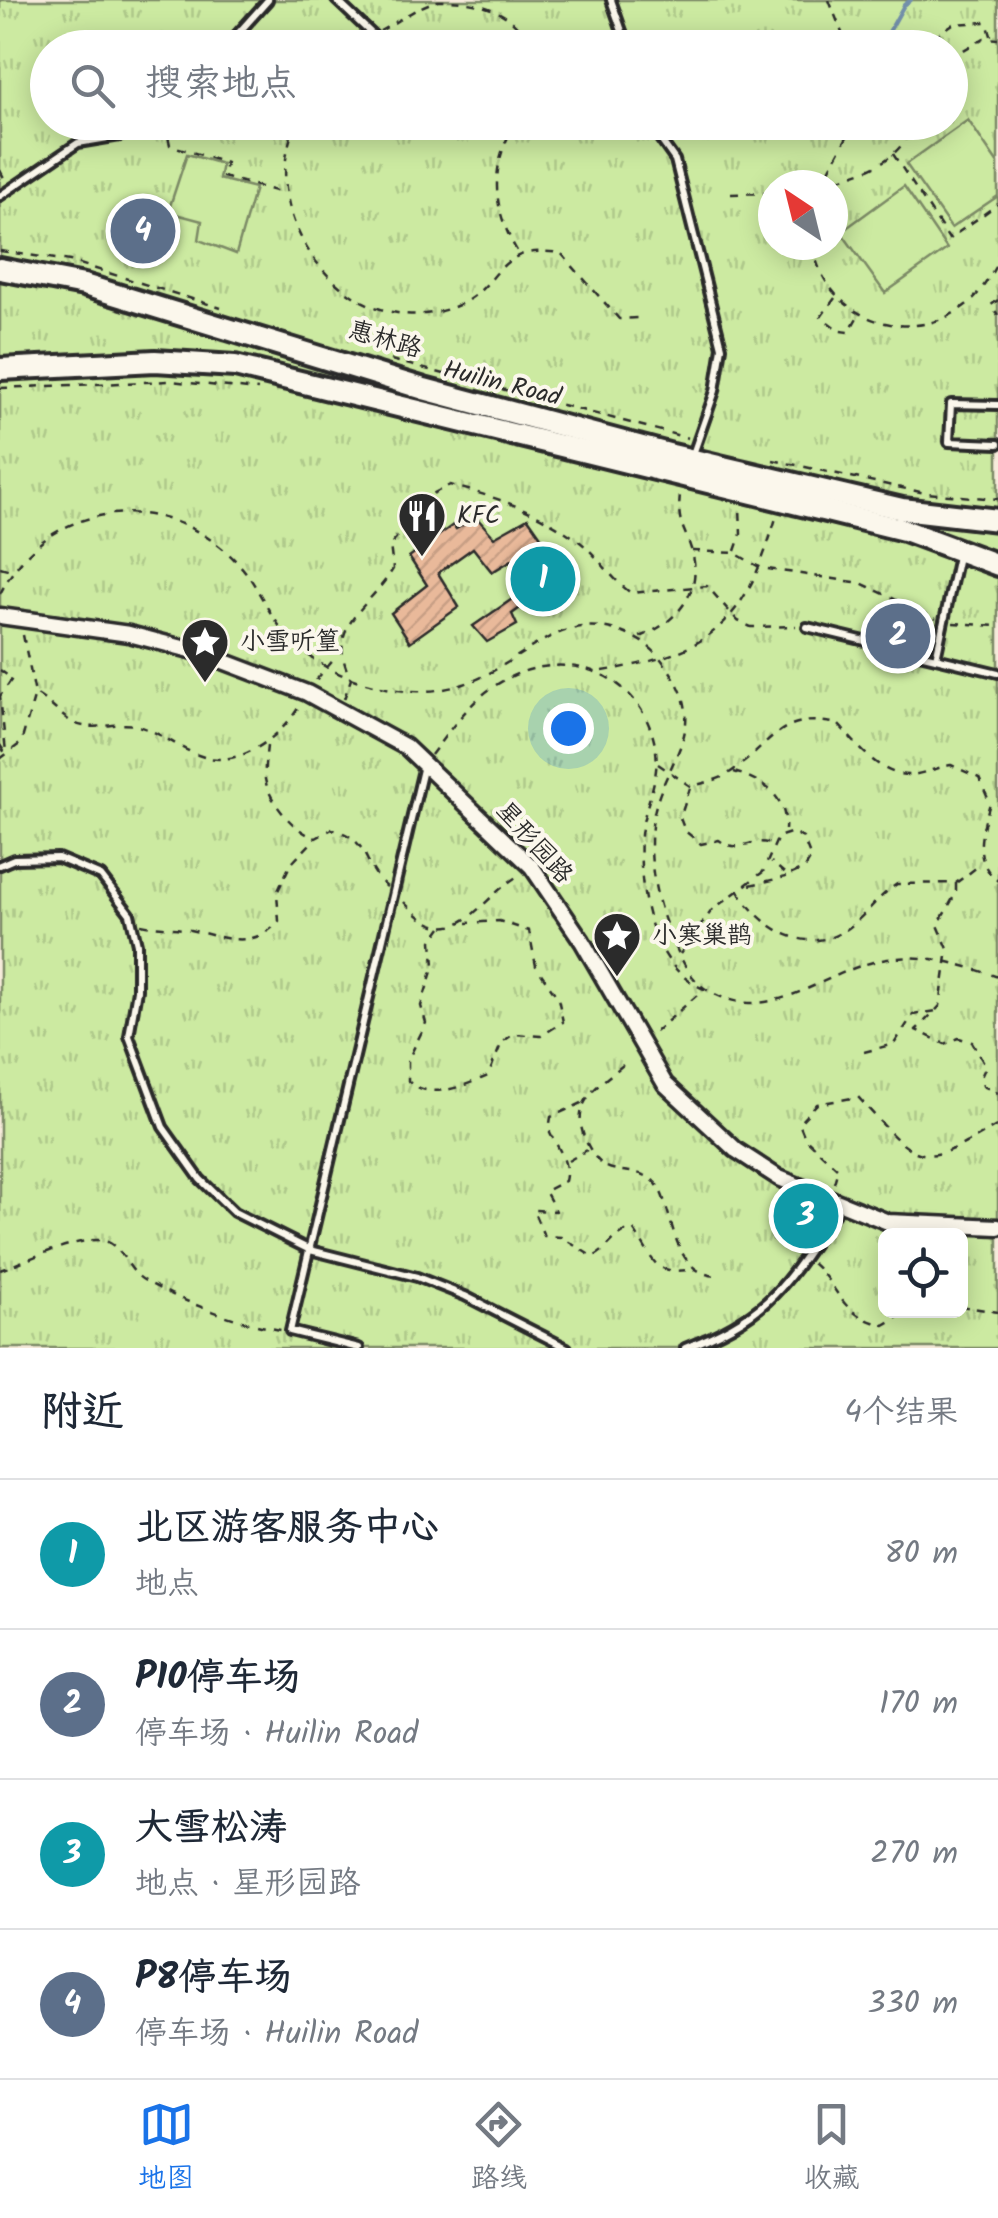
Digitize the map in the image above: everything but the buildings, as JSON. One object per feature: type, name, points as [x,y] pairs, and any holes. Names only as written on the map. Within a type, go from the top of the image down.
[{"type":"main road","name":"Huilin Road","points":[[0,268],[84,285],[689,472],[902,509],[998,520]]},
{"type":"main road","name":"Huilin Road","points":[[0,369],[155,361],[236,366],[689,472],[904,530],[998,565]]},
{"type":"street","name":"星形园路","points":[[0,616],[129,634],[202,653],[306,694],[406,747],[532,867],[582,941],[640,1046],[666,1084],[736,1150],[780,1178],[888,1222],[998,1227]]},
{"type":"lane","points":[[241,30],[268,0]]},
{"type":"lane","points":[[336,0],[369,30]]},
{"type":"lane","points":[[610,0],[621,30]]},
{"type":"lane","points":[[0,196],[78,144],[99,140]]},
{"type":"lane","points":[[661,140],[676,160],[722,347],[716,390],[689,472]]},
{"type":"lane","points":[[998,406],[951,404],[949,442],[998,444]]},
{"type":"lane","points":[[936,658],[960,550]]},
{"type":"lane","points":[[807,627],[998,673]]},
{"type":"lane","points":[[359,1348],[290,1331],[424,764]]},
{"type":"lane","points":[[0,865],[14,858],[58,858],[100,876],[130,914],[137,990],[129,1036],[163,1127],[200,1179],[234,1212],[310,1250],[418,1277],[567,1348]]},
{"type":"lane","points":[[685,1348],[726,1332],[758,1313],[807,1259],[835,1201]]},
{"type":"path","points":[[381,30],[436,1],[474,0],[506,12],[522,30]]},
{"type":"path","points":[[829,0],[841,30]]},
{"type":"path","points":[[944,30],[953,24],[987,22],[995,39]]},
{"type":"path","points":[[968,47],[984,38],[995,39]]},
{"type":"path","points":[[169,140],[170,145],[226,163],[224,178],[264,192],[285,194]]},
{"type":"path","points":[[288,140],[285,194],[299,242],[322,272],[359,300],[404,314],[452,308],[494,278],[518,252],[562,253],[619,319],[637,318]]},
{"type":"path","points":[[505,140],[495,191],[501,224],[518,252]]},
{"type":"path","points":[[829,170],[845,140]]},
{"type":"path","points":[[848,177],[893,154],[906,140]]},
{"type":"path","points":[[893,154],[949,238],[998,204]]},
{"type":"path","points":[[731,194],[758,193]]},
{"type":"path","points":[[0,251],[70,261],[230,311]]},
{"type":"path","points":[[815,260],[836,297],[859,314],[897,325],[934,322],[967,304],[998,262]]},
{"type":"path","points":[[836,297],[822,316],[840,331],[849,332],[859,314]]},
{"type":"path","points":[[998,300],[990,305],[998,316]]},
{"type":"path","name":"惠林路","points":[[388,360],[689,472]]},
{"type":"path","points":[[0,388],[170,381],[264,391]]},
{"type":"path","points":[[768,459],[925,492],[998,499]]},
{"type":"path","points":[[639,638],[662,628],[678,615],[694,586],[692,551],[677,520],[689,472]]},
{"type":"path","points":[[35,694],[73,723],[104,727],[132,724],[162,734],[201,757],[233,756],[267,744],[286,730],[324,668],[338,655],[354,618],[393,569],[390,545],[425,502],[450,485],[538,512],[590,552],[631,593],[708,586],[751,627],[807,627]]},
{"type":"path","points":[[735,552],[740,534],[740,506]]},
{"type":"path","points":[[0,594],[11,570],[55,528],[90,516],[129,513],[170,521],[202,534],[234,558],[261,590],[275,620],[324,668],[384,689],[422,693],[482,676],[570,626],[603,627],[639,638],[663,660],[681,693],[686,722],[683,748],[654,817],[656,898],[679,956],[704,989]]},
{"type":"path","points":[[424,764],[456,722],[492,687],[516,674],[543,665],[602,671],[663,660],[696,644],[733,613],[761,568],[776,516],[787,518]]},
{"type":"path","points":[[692,551],[735,552],[761,568],[860,583],[944,622],[998,626]]},
{"type":"path","points":[[0,567],[11,570]]},
{"type":"path","points":[[0,759],[21,742],[35,694],[22,648],[23,634]]},
{"type":"path","points":[[337,710],[349,692],[350,678],[338,655]]},
{"type":"path","points":[[0,670],[12,679],[0,696],[6,754]]},
{"type":"path","points":[[602,671],[646,716],[658,764],[642,832],[646,897],[667,960],[686,982],[720,997],[776,1004],[873,962],[913,957],[947,959],[998,976]]},
{"type":"path","points":[[690,786],[733,772],[777,732],[798,720],[838,724],[868,758],[887,769],[909,776],[951,764],[965,768],[988,791],[990,803],[980,837],[982,863],[998,881]]},
{"type":"path","points":[[267,744],[265,778],[272,793],[305,835],[316,838]]},
{"type":"path","points":[[0,745],[6,754]]},
{"type":"path","points":[[658,764],[690,786]]},
{"type":"path","points":[[679,956],[712,910],[748,885],[770,862],[772,844],[785,832],[786,819],[772,791],[760,781],[733,772]]},
{"type":"path","points":[[690,786],[680,818],[685,831],[701,844],[719,840],[731,848],[742,849],[754,842],[772,844]]},
{"type":"path","points":[[132,924],[191,930],[215,939],[244,941],[267,934],[280,921],[278,894],[290,865],[316,838],[332,829],[359,841],[372,871],[420,919],[442,927],[499,920],[529,931],[536,966],[558,998],[563,1022],[542,1036],[514,1034],[502,1042],[488,1076],[436,1092],[418,1091],[408,1081],[408,1060],[426,1022],[422,1006],[434,965],[432,941],[442,927]]},
{"type":"path","points":[[748,885],[805,868],[811,858],[803,838],[785,832]]},
{"type":"path","points":[[770,862],[788,876]]},
{"type":"path","points":[[738,891],[758,918],[773,930],[818,941],[843,932],[897,884],[956,883],[982,863]]},
{"type":"path","points":[[467,923],[507,882],[532,867]]},
{"type":"path","points":[[956,883],[956,893],[938,925],[947,959],[942,970],[938,1012],[916,1030],[944,1044],[959,1038],[972,1042],[986,1066],[981,1077],[984,1086],[998,1093]]},
{"type":"path","points":[[640,1046],[704,989]]},
{"type":"path","points":[[864,1052],[894,1044],[913,1014],[938,1012]]},
{"type":"path","points":[[622,1065],[582,1103],[551,1117],[548,1130],[566,1161],[564,1181],[545,1190],[556,1211],[533,1210],[544,1236],[561,1237],[594,1257],[604,1252],[618,1234],[634,1230],[658,1268],[668,1272],[696,1269]]},
{"type":"path","points":[[835,1201],[838,1169],[805,1138],[799,1124],[817,1104],[858,1097],[890,1135],[913,1154],[943,1156],[998,1126]]},
{"type":"path","points":[[582,1103],[578,1121],[589,1149],[604,1166],[650,1176],[659,1188],[672,1236],[696,1269],[708,1276],[721,1276]]},
{"type":"path","points":[[566,1161],[589,1149]]},
{"type":"path","points":[[778,1201],[772,1237],[776,1242],[787,1240],[794,1253],[820,1270],[848,1311],[868,1322],[884,1325],[896,1318]]},
{"type":"path","points":[[0,1270],[88,1240],[103,1240],[117,1248],[138,1276],[156,1286],[253,1324],[290,1331]]},
{"type":"path","points":[[968,1307],[998,1312]]},
{"type":"green space","points":[[0,0],[998,0],[998,1348],[0,1348]]},
{"type":"green space","points":[[968,120],[998,164],[998,196],[951,228],[906,164],[940,140],[968,140]]},
{"type":"green space","points":[[187,154],[222,164],[219,179],[255,188],[236,254],[199,240],[202,221],[168,212]]},
{"type":"green space","points":[[904,186],[947,249],[885,293],[848,242],[848,227]]},
{"type":"waterway","points":[[890,30],[911,0]]},
{"type":"place","name":"P8停车场","points":[[143,231]]},
{"type":"place","name":"KFC","points":[[422,558]]},
{"type":"place","name":"北区游客服务中心","points":[[543,579]]},
{"type":"place","name":"P10停车场","points":[[898,636]]},
{"type":"place","name":"小雪听篁","points":[[205,684]]},
{"type":"place","name":"小寒巢鹊","points":[[617,978]]},
{"type":"place","name":"大雪松涛","points":[[806,1216]]}]
